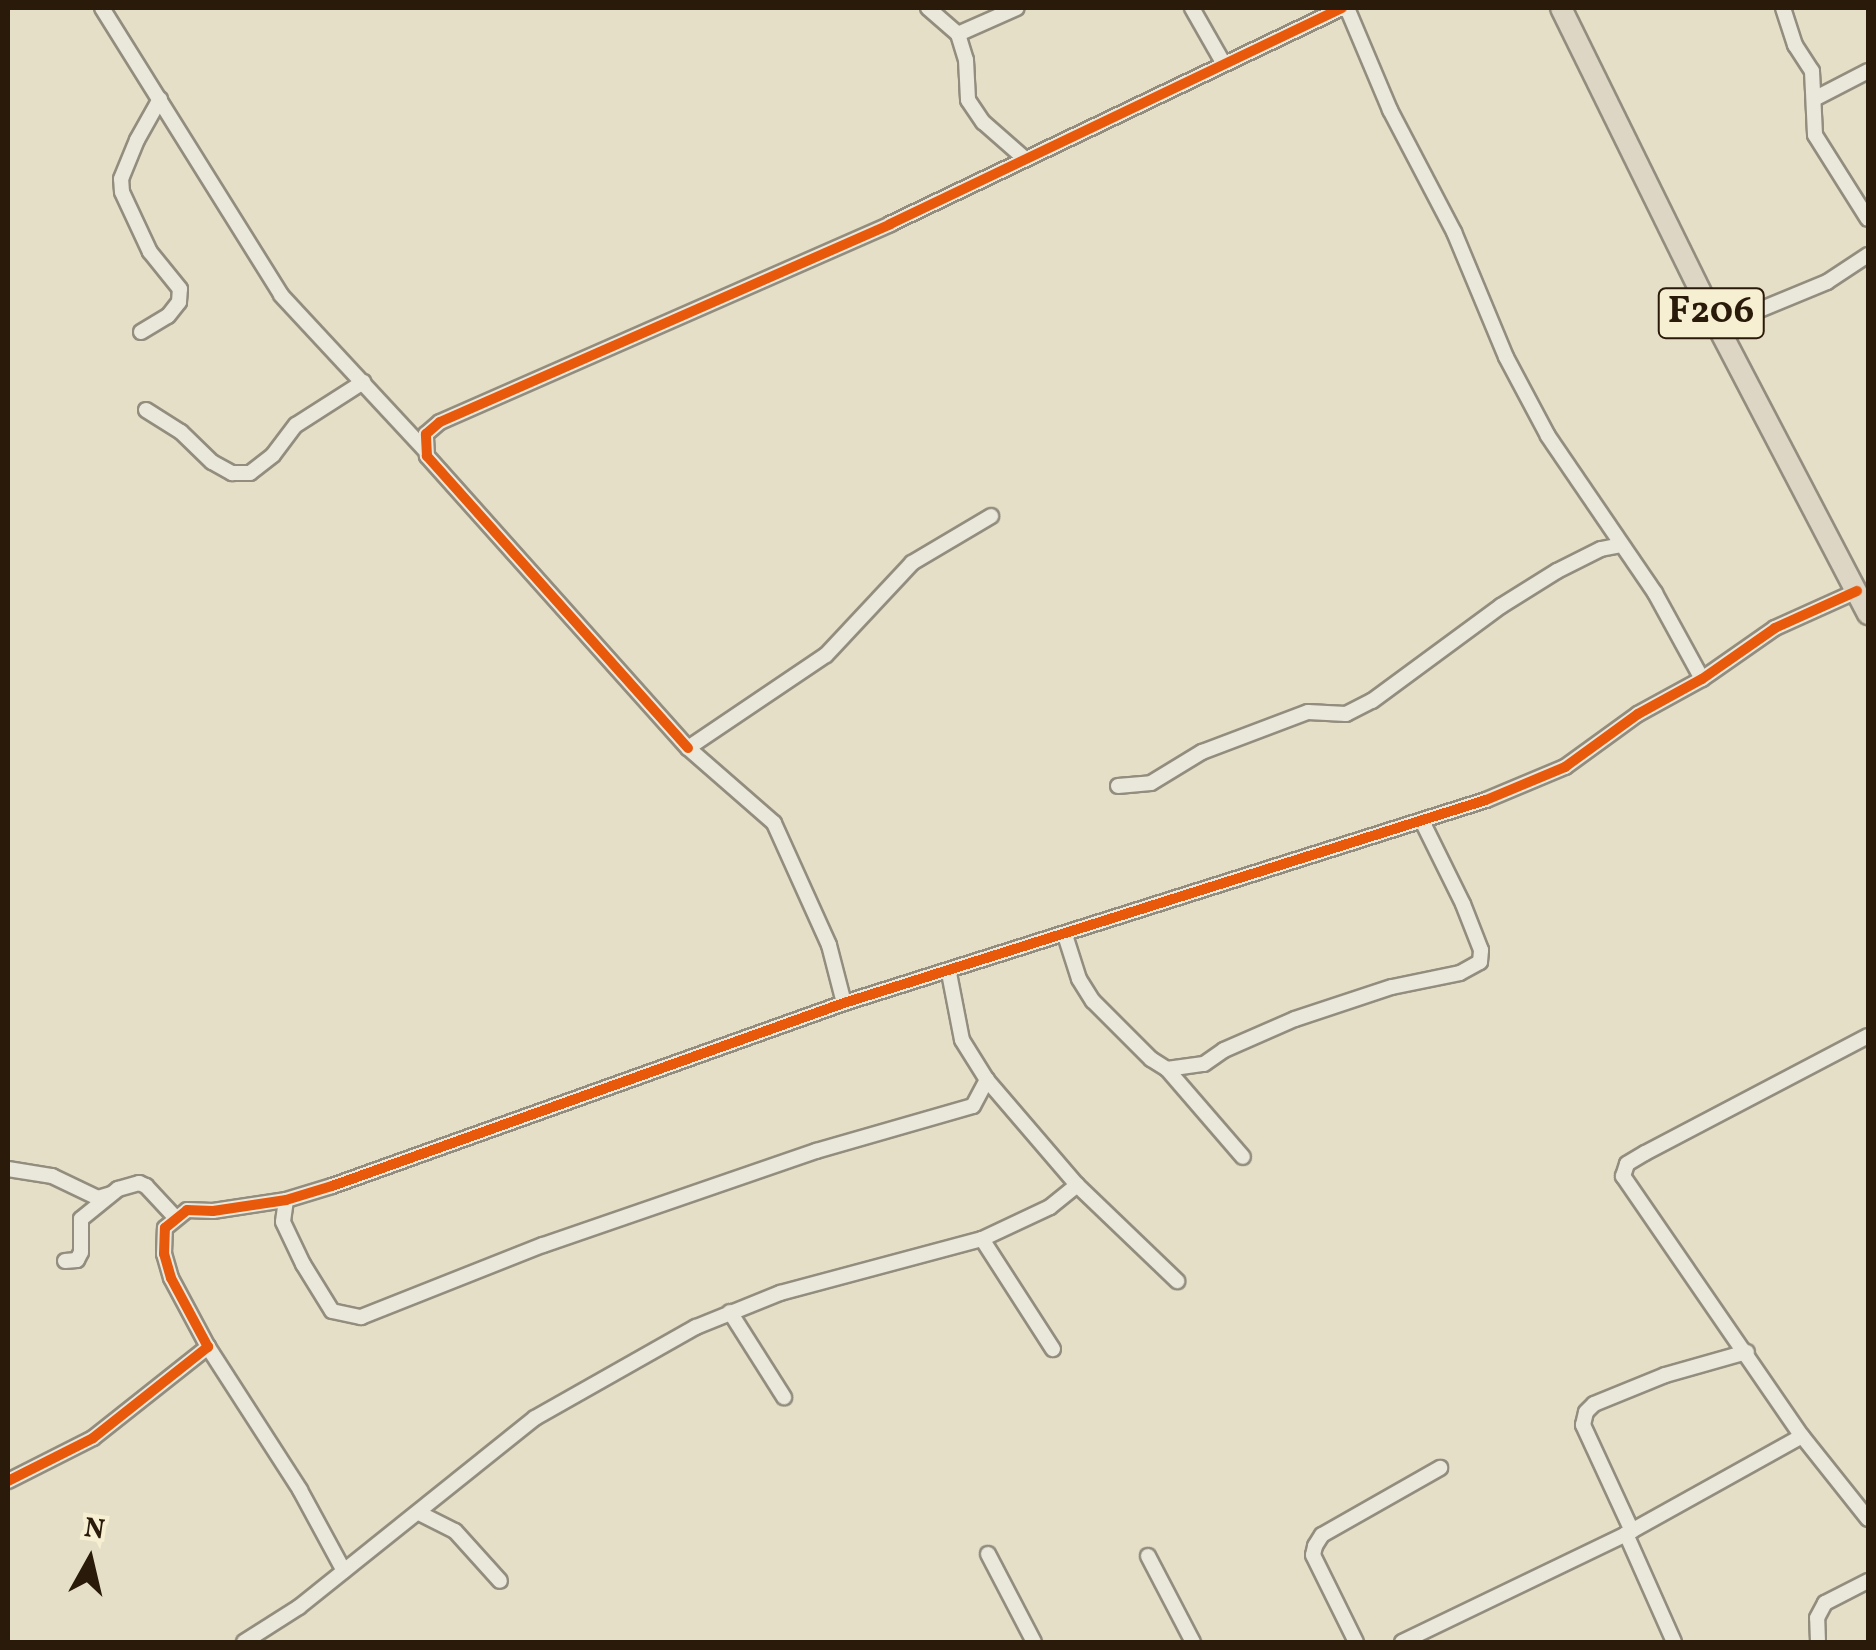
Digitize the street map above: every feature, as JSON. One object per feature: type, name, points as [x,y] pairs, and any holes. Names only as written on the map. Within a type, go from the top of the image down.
[{"type":"main road","name":"F206","points":[[1560,8],[1718,327],[1868,614]]},
{"type":"street","points":[[102,8],[281,295],[425,450],[688,748],[774,823],[829,945],[844,1004]]},
{"type":"street","points":[[928,8],[958,34],[966,60],[968,100],[983,122],[1023,157]]},
{"type":"street","points":[[958,34],[1018,8]]},
{"type":"street","points":[[1192,8],[1224,64]]},
{"type":"street","points":[[1783,8],[1795,45],[1812,71],[1811,119],[1815,136],[1868,219]]},
{"type":"street","points":[[425,450],[426,434],[440,422],[890,224],[1338,9],[1464,254],[1506,358],[1548,436],[1661,604],[1702,680]]},
{"type":"street","points":[[1814,99],[1868,71]]},
{"type":"street","points":[[142,332],[168,316],[179,302],[180,289],[150,252],[122,192],[121,179],[137,140],[160,100]]},
{"type":"street","points":[[1718,327],[1828,282],[1868,256]]},
{"type":"street","points":[[146,410],[181,432],[212,462],[232,474],[250,473],[273,455],[296,425],[363,382]]},
{"type":"street","points":[[688,748],[826,656],[912,563],[992,516]]},
{"type":"street","points":[[1118,786],[1150,783],[1202,752],[1308,712],[1346,714],[1372,702],[1501,606],[1557,571],[1601,549],[1621,545]]},
{"type":"street","points":[[344,1571],[290,1474],[208,1347],[171,1278],[164,1254],[165,1228],[174,1216],[187,1210],[213,1211],[286,1200],[844,1004],[1422,821],[1564,767],[1638,714],[1702,680],[1775,628],[1857,591]]},
{"type":"street","points":[[1167,1069],[1204,1064],[1282,1024],[1392,987],[1460,973],[1480,962],[1481,950],[1463,904],[1422,821]]},
{"type":"street","points":[[1065,935],[1079,978],[1093,1002],[1150,1059],[1167,1069],[1242,1158]]},
{"type":"street","points":[[949,972],[962,1040],[987,1080],[1077,1186],[1176,1281]]},
{"type":"street","points":[[1868,1036],[1628,1164],[1624,1176],[1802,1436],[1868,1519]]},
{"type":"street","points":[[286,1200],[283,1222],[288,1240],[312,1279],[332,1310],[361,1317],[543,1246],[816,1151],[972,1106],[987,1080]]},
{"type":"street","points":[[8,1169],[52,1176],[98,1198],[139,1183],[174,1216]]},
{"type":"street","points":[[244,1642],[344,1571],[535,1418],[730,1312],[780,1294],[982,1239],[1050,1207],[1077,1186]]},
{"type":"street","points":[[65,1261],[77,1260],[82,1252],[81,1219],[111,1194]]},
{"type":"street","points":[[982,1239],[1053,1350]]},
{"type":"street","points":[[730,1312],[784,1398]]},
{"type":"street","points":[[8,1481],[93,1438],[208,1347]]},
{"type":"street","points":[[1674,1642],[1583,1425],[1586,1412],[1594,1404],[1665,1375],[1747,1352]]},
{"type":"street","points":[[1402,1642],[1629,1533],[1802,1436]]},
{"type":"street","points":[[1356,1642],[1313,1555],[1315,1546],[1322,1535],[1440,1468]]},
{"type":"street","points":[[419,1512],[455,1531],[500,1581]]},
{"type":"street","points":[[988,1554],[1034,1642]]},
{"type":"street","points":[[1148,1556],[1193,1642]]},
{"type":"street","points":[[1818,1642],[1817,1618],[1824,1602],[1868,1581]]},
{"type":"cycle path","points":[[688,748],[427,456],[426,434],[440,422],[890,224],[1342,8]]},
{"type":"cycle path","points":[[8,1481],[93,1438],[208,1347],[171,1278],[164,1254],[165,1228],[187,1210],[213,1211],[286,1200],[332,1186],[844,1003],[1486,800],[1565,767],[1638,714],[1702,679],[1775,628],[1857,591]]}]
